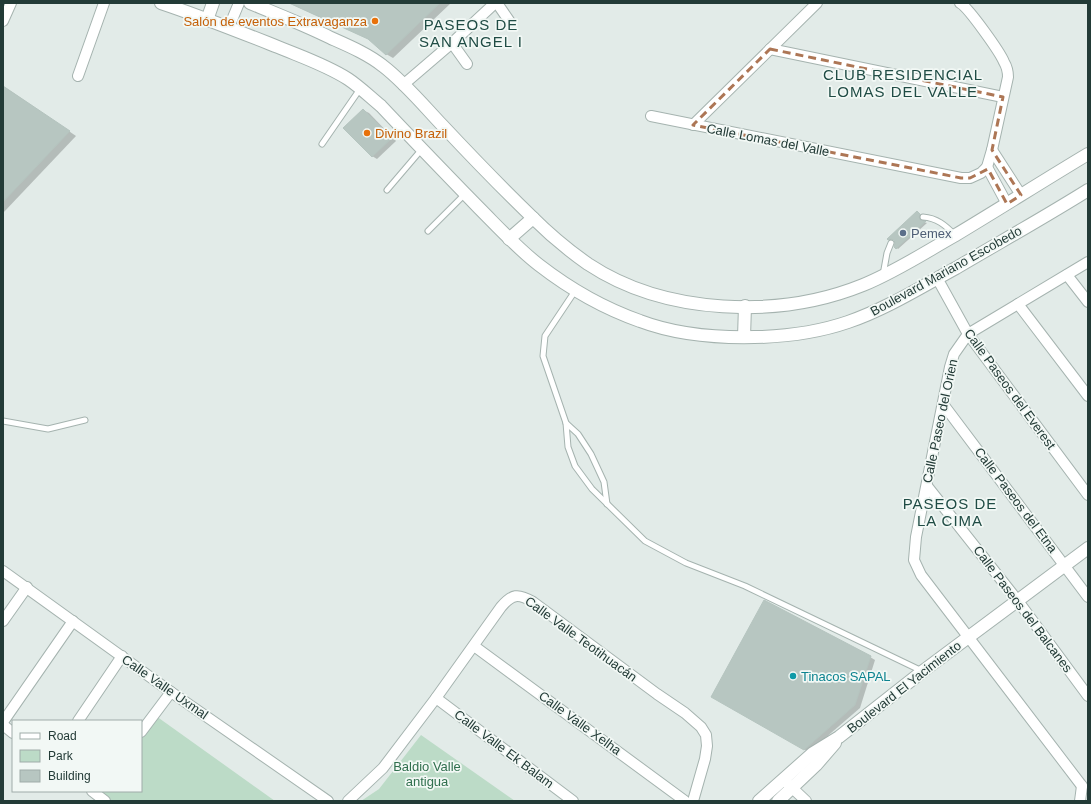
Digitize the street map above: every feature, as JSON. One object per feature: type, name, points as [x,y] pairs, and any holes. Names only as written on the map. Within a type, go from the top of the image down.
[{"type":"street","points":[[3,21],[10,3]]},
{"type":"street","points":[[78,76],[104,3]]},
{"type":"street","name":"Boulevard Mariano Escobedo","points":[[161,3],[229,27],[328,68],[348,79],[381,106],[509,239],[537,264],[575,291],[607,308],[642,322],[677,331],[713,336],[774,336],[810,331],[846,322],[875,312],[1047,216],[1088,190]]},
{"type":"street","points":[[207,20],[213,3]]},
{"type":"street","points":[[229,27],[239,3]]},
{"type":"street","name":"Boulevard Mariano Escobedo","points":[[250,3],[313,29],[364,54],[384,67],[403,84],[486,172],[559,242],[590,265],[621,281],[650,293],[683,302],[745,306],[774,305],[804,302],[834,295],[864,285],[913,260],[1088,154]]},
{"type":"street","points":[[403,84],[452,43],[496,3],[510,22]]},
{"type":"street","name":"Calle Lomas del Valle","points":[[693,125],[817,3]]},
{"type":"street","points":[[960,3],[971,14],[1008,69],[1008,77],[987,167],[1007,204]]},
{"type":"street","points":[[452,43],[467,64]]},
{"type":"street","points":[[770,50],[1003,97]]},
{"type":"street","points":[[651,116],[693,125]]},
{"type":"street","name":"Calle Lomas del Valle","points":[[693,125],[961,178],[970,178],[981,173],[987,167]]},
{"type":"street","points":[[992,150],[1021,195]]},
{"type":"street","points":[[509,239],[533,218]]},
{"type":"street","name":"Calle Paseo del Orien","points":[[1085,785],[921,575],[914,560],[916,538],[950,367],[954,354],[968,334],[1088,262]]},
{"type":"street","points":[[1067,275],[1088,302]]},
{"type":"street","name":"Calle Paseos del Everest","points":[[937,278],[968,334],[1088,495]]},
{"type":"street","points":[[1018,304],[1088,396]]},
{"type":"street","points":[[744,337],[745,306]]},
{"type":"street","name":"Calle Paseos del Etna","points":[[943,404],[1088,596]]},
{"type":"street","name":"Calle Paseos del Balcanes","points":[[927,486],[1018,601],[1088,696]]},
{"type":"street","name":"Boulevard El Yacimiento","points":[[759,801],[813,753],[839,737],[923,671],[1088,548]]},
{"type":"street","name":"Calle Valle Uxmal","points":[[3,571],[171,692],[328,801]]},
{"type":"street","points":[[3,621],[27,587]]},
{"type":"street","name":"Calle Valle Teotihuacán","points":[[348,801],[383,768],[506,601],[516,596],[521,596],[533,602],[657,694],[685,712],[701,727],[706,736],[707,746],[705,759],[693,801]]},
{"type":"street","points":[[3,722],[72,621]]},
{"type":"street","name":"Calle Valle Xelha","points":[[474,646],[686,801]]},
{"type":"street","points":[[79,720],[122,656]]},
{"type":"street","points":[[142,731],[171,692]]},
{"type":"street","name":"Calle Valle Ek Balam","points":[[436,698],[573,801]]},
{"type":"street","points":[[3,725],[12,732]]},
{"type":"street","name":"Boulevard El Yacimiento","points":[[778,801],[816,765],[839,737]]},
{"type":"street","points":[[782,779],[806,801]]},
{"type":"street","points":[[1078,800],[1085,785]]},
{"type":"street","points":[[95,792],[105,801]]},
{"type":"lane","points":[[322,144],[360,88]]},
{"type":"lane","points":[[387,190],[422,149]]},
{"type":"lane","points":[[428,231],[465,194]]},
{"type":"lane","points":[[923,217],[940,222],[955,235]]},
{"type":"lane","points":[[883,275],[887,253],[891,243]]},
{"type":"lane","points":[[575,291],[545,336],[543,356],[566,423],[568,447],[575,466],[592,489],[645,541],[679,559],[745,586],[923,671]]},
{"type":"lane","points":[[3,421],[48,429],[85,420]]},
{"type":"lane","points":[[566,423],[578,434],[591,454],[604,482],[607,504]]},
{"type":"highlighted area","points":[[770,49],[1003,97],[992,150],[1021,195],[1007,204],[988,169],[970,178],[961,178],[693,125]]},
{"type":"green space","points":[[156,716],[275,801],[112,801],[101,794],[102,792],[142,792],[142,737]]},
{"type":"green space","name":"Baldio Valle antigua","points":[[421,735],[515,801],[361,801],[379,789]]},
{"type":"building","name":"Salón de eventos Extravaganza","points":[[289,3],[440,3],[386,55],[368,39]]},
{"type":"building","points":[[3,86],[70,131],[3,202]]},
{"type":"building","name":"Divino Brazil","points":[[363,109],[392,138],[372,157],[343,128]]},
{"type":"building","name":"Pemex","points":[[917,211],[920,214],[920,220],[926,221],[896,249],[894,247],[894,240],[887,239]]},
{"type":"building","name":"Tinacos SAPAL","points":[[764,600],[871,656],[855,705],[804,750],[711,697]]},
{"type":"place","name":"Salón de eventos Extravaganza","points":[[375,21]]},
{"type":"place","name":"Divino Brazil","points":[[367,133]]},
{"type":"place","name":"Pemex","points":[[903,233]]},
{"type":"place","name":"Tinacos SAPAL","points":[[793,676]]},
{"type":"district","name":"PASEOS DE SAN ANGEL I","points":[[471,32]]},
{"type":"district","name":"CLUB RESIDENCIAL LOMAS DEL VALLE","points":[[903,82]]},
{"type":"district","name":"PASEOS DE LA CIMA","points":[[950,512]]}]
